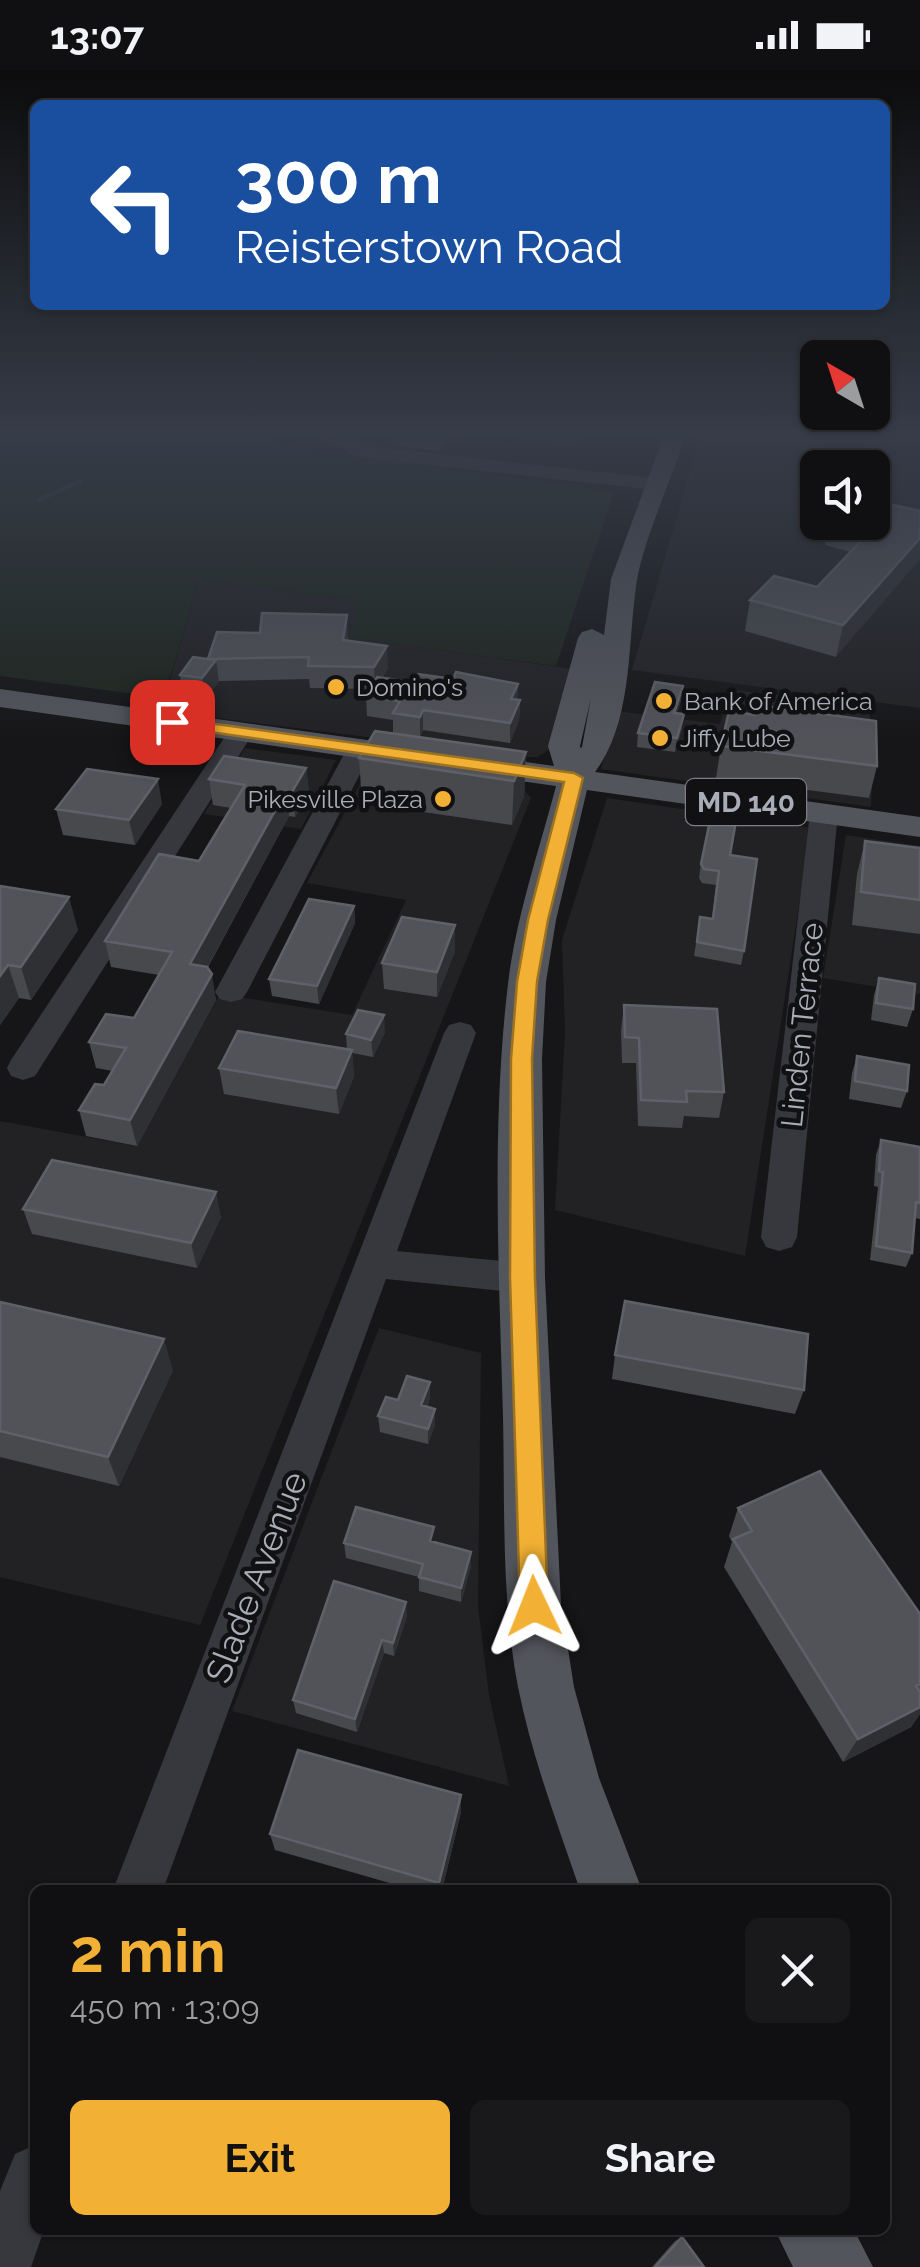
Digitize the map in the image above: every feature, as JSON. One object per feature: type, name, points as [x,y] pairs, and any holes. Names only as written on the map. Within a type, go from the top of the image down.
[{"type":"main road","points":[[609,1885],[570,1778],[546,1687],[534,1606],[522,1278],[522,1059],[527,982],[538,920],[574,778],[564,746],[598,614],[624,578],[638,538]]},
{"type":"main road","name":"MD 140","points":[[0,698],[920,827]]},
{"type":"main road","points":[[814,2235],[837,2267]]},
{"type":"street","points":[[23,1068],[242,732]]},
{"type":"street","points":[[231,992],[361,748]]},
{"type":"street","name":"Linden Terrace","points":[[779,1238],[824,813]]},
{"type":"street","name":"Slade Avenue","points":[[140,1885],[460,1033]]},
{"type":"street","points":[[372,1263],[522,1278]]},
{"type":"street","points":[[2,2267],[30,2188]]},
{"type":"shaded area","points":[[0,538],[599,538],[556,666],[353,638],[356,600],[199,580],[164,698],[0,676]]},
{"type":"shaded area","points":[[671,538],[920,538],[920,708],[632,670]]},
{"type":"shaded area","points":[[199,580],[357,600],[354,638],[573,669],[551,749],[537,757],[524,757],[161,711]]},
{"type":"shaded area","points":[[731,690],[868,703],[874,748],[871,807],[601,769],[616,711],[720,724]]},
{"type":"shaded area","points":[[245,748],[336,760],[301,829],[204,814]]},
{"type":"shaded area","points":[[369,767],[522,788],[531,798],[200,1625],[0,1577],[0,1121],[136,1146],[220,994],[352,1015],[406,900],[307,883]]},
{"type":"shaded area","points":[[607,798],[811,828],[745,1256],[555,1210],[565,1033],[562,940]]},
{"type":"shaded area","points":[[846,835],[920,846],[920,994],[823,978]]},
{"type":"shaded area","points":[[379,1328],[481,1353],[478,1607],[489,1695],[509,1786],[232,1711]]},
{"type":"building","points":[[920,538],[843,625],[750,600],[774,576],[817,587],[862,540]]},
{"type":"building","points":[[262,613],[347,615],[343,640],[387,646],[374,667],[308,666],[309,657],[209,659],[216,660],[202,678],[180,675],[193,657],[208,659],[217,632],[260,633]]},
{"type":"building","points":[[456,672],[518,684],[511,699],[520,700],[510,723],[423,710],[420,717],[393,713],[400,701],[366,696],[377,677],[413,682],[418,674],[453,679]]},
{"type":"building","points":[[655,682],[683,686],[674,713],[684,714],[677,738],[638,733]]},
{"type":"building","points":[[757,705],[876,721],[877,766],[721,746],[729,711],[755,715]]},
{"type":"building","points":[[375,731],[526,752],[514,781],[359,758]]},
{"type":"building","points":[[224,756],[306,768],[292,792],[286,791],[190,964],[207,967],[212,974],[130,1120],[79,1110],[95,1084],[104,1085],[126,1048],[89,1042],[106,1014],[134,1018],[172,952],[105,941],[159,854],[199,861],[245,785],[209,779]]},
{"type":"building","points":[[87,769],[158,779],[129,820],[56,809]]},
{"type":"building","points":[[713,806],[738,809],[730,855],[757,859],[744,951],[697,942],[700,917],[713,919],[719,871],[704,869],[701,864]]},
{"type":"building","points":[[865,841],[920,848],[920,900],[861,892]]},
{"type":"building","points":[[0,886],[69,897],[21,967],[8,965],[0,976]]},
{"type":"building","points":[[309,899],[354,906],[317,986],[269,979]]},
{"type":"building","points":[[402,917],[455,925],[437,972],[382,963]]},
{"type":"building","points":[[879,978],[915,984],[913,1009],[876,1003]]},
{"type":"building","points":[[624,1005],[717,1009],[724,1092],[686,1091],[687,1102],[641,1100],[639,1038],[625,1037]]},
{"type":"building","points":[[358,1010],[384,1015],[371,1040],[346,1034]]},
{"type":"building","points":[[238,1031],[352,1050],[336,1088],[219,1068]]},
{"type":"building","points":[[857,1056],[909,1065],[907,1091],[855,1081]]},
{"type":"building","points":[[881,1140],[920,1147],[920,1203],[916,1202],[912,1253],[876,1246],[883,1172],[879,1171]]},
{"type":"building","points":[[52,1160],[216,1192],[191,1243],[23,1209]]},
{"type":"building","points":[[625,1301],[808,1334],[804,1390],[615,1355]]},
{"type":"building","points":[[0,1302],[164,1339],[108,1457],[0,1431]]},
{"type":"building","points":[[407,1376],[430,1382],[421,1405],[435,1409],[428,1429],[378,1416],[386,1397],[398,1400]]},
{"type":"building","points":[[820,1471],[920,1614],[920,1684],[916,1686],[920,1707],[858,1739],[733,1539],[752,1531],[738,1508]]},
{"type":"building","points":[[356,1507],[434,1527],[430,1541],[471,1552],[461,1588],[419,1577],[423,1564],[344,1543]]},
{"type":"building","points":[[334,1581],[406,1602],[393,1643],[382,1640],[355,1719],[293,1700]]},
{"type":"building","points":[[298,1750],[461,1795],[439,1883],[270,1834]]},
{"type":"building","points":[[682,2237],[704,2267],[655,2267]]},
{"type":"place","name":"Domino's","points":[[336,687]]},
{"type":"place","name":"Bank of America","points":[[664,701]]},
{"type":"place","name":"Jiffy Lube","points":[[660,738]]},
{"type":"place","name":"Pikesville Plaza","points":[[443,799]]},
{"type":"route","points":[[172,722],[574,778],[538,920],[527,982],[522,1059],[522,1278],[534,1606]]}]
